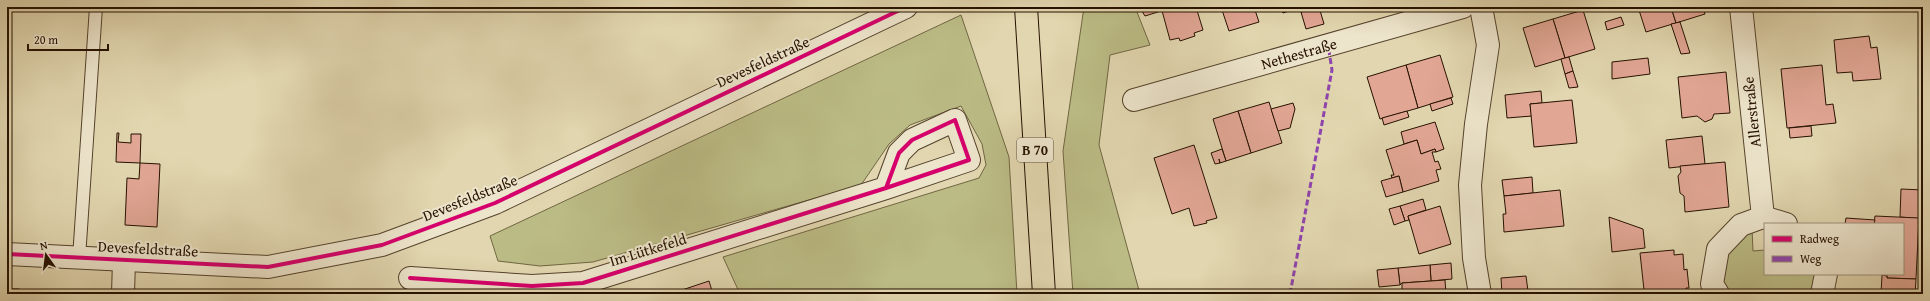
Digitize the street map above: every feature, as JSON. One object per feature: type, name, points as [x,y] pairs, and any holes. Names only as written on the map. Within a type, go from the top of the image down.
[{"type":"highway","name":"B 70","points":[[1026,7],[1044,294]]},
{"type":"street","name":"Devesfeldstraße","points":[[7,254],[268,267],[382,245],[495,203],[906,7]]},
{"type":"street","name":"Nethestraße","points":[[1134,100],[1463,7]]},
{"type":"street","points":[[1480,294],[1474,258],[1470,185],[1476,124],[1488,45],[1481,7]]},
{"type":"street","name":"Allerstraße","points":[[1741,7],[1763,217]]},
{"type":"street","name":"Im Lütkefeld","points":[[410,278],[533,290],[583,283],[886,188]]},
{"type":"street","points":[[1718,294],[1712,284],[1718,249],[1741,225],[1763,217],[1783,223]]},
{"type":"street","points":[[123,294],[124,260]]},
{"type":"street","points":[[1822,294],[1826,275]]},
{"type":"lane","points":[[79,258],[96,7]]},
{"type":"green space","points":[[1084,7],[1135,7],[1150,45],[1110,55],[1099,145],[1140,294],[1073,294],[1063,151]]},
{"type":"green space","points":[[961,15],[1009,157],[1017,294],[740,294],[723,257],[979,178],[986,165],[982,144],[961,106],[910,125],[889,144],[861,185],[593,262],[540,266],[498,261],[490,236]]},
{"type":"green space","points":[[1752,229],[1753,251],[1764,250],[1764,275],[1818,275],[1813,294],[1727,294],[1723,273],[1724,265],[1727,257]]},
{"type":"building","points":[[1161,7],[1196,7],[1203,30],[1194,33],[1195,36],[1180,41],[1179,38],[1170,40]]},
{"type":"building","points":[[1161,7],[1161,11],[1145,16],[1140,8]]},
{"type":"building","points":[[1221,7],[1254,7],[1259,22],[1229,31]]},
{"type":"building","points":[[1281,7],[1301,7],[1283,13]]},
{"type":"building","points":[[1319,7],[1324,24],[1306,29],[1301,12]]},
{"type":"building","points":[[1638,7],[1671,7],[1676,23],[1646,32]]},
{"type":"building","points":[[1671,7],[1703,7],[1705,14],[1676,23]]},
{"type":"building","points":[[1583,10],[1595,49],[1565,58],[1553,19]]},
{"type":"building","points":[[1621,17],[1624,25],[1607,30],[1605,22]]},
{"type":"building","points":[[1553,19],[1565,58],[1535,67],[1523,28]]},
{"type":"building","points":[[1680,22],[1690,53],[1681,54],[1671,24]]},
{"type":"building","points":[[1869,36],[1871,48],[1877,47],[1881,79],[1853,81],[1852,72],[1837,73],[1834,40]]},
{"type":"building","points":[[1440,55],[1453,97],[1418,108],[1406,65]]},
{"type":"building","points":[[1569,57],[1573,71],[1565,74],[1561,59]]},
{"type":"building","points":[[1648,58],[1650,74],[1612,79],[1612,62]]},
{"type":"building","points":[[1406,65],[1418,108],[1380,119],[1367,77]]},
{"type":"building","points":[[1822,65],[1826,105],[1833,104],[1836,123],[1787,128],[1781,69]]},
{"type":"building","points":[[1573,71],[1578,87],[1569,88],[1565,74]]},
{"type":"building","points":[[1726,72],[1730,113],[1714,114],[1712,119],[1705,122],[1697,116],[1682,118],[1678,77]]},
{"type":"building","points":[[1541,91],[1542,103],[1530,104],[1532,116],[1507,118],[1505,95]]},
{"type":"building","points":[[1451,98],[1453,104],[1432,111],[1430,104]]},
{"type":"building","points":[[1572,100],[1577,143],[1534,147],[1530,104]]},
{"type":"building","points":[[1269,102],[1282,143],[1251,153],[1238,111]]},
{"type":"building","points":[[1293,103],[1295,109],[1290,128],[1278,131],[1271,109]]},
{"type":"building","points":[[1238,111],[1251,153],[1226,161],[1213,119]]},
{"type":"building","points":[[1407,111],[1409,117],[1384,125],[1382,118]]},
{"type":"building","points":[[1435,122],[1444,149],[1436,152],[1435,149],[1421,154],[1417,140],[1404,144],[1401,132]]},
{"type":"building","points":[[1811,126],[1812,136],[1790,138],[1789,128]]},
{"type":"building","points":[[117,133],[119,133],[118,142],[131,143],[131,134],[141,134],[140,163],[116,162]]},
{"type":"building","points":[[1702,136],[1705,164],[1669,168],[1666,140]]},
{"type":"building","points":[[1417,140],[1421,154],[1435,149],[1436,152],[1432,152],[1435,162],[1438,161],[1441,169],[1436,170],[1439,181],[1403,192],[1399,176],[1392,178],[1391,175],[1394,175],[1386,150]]},
{"type":"building","points":[[1194,145],[1217,218],[1206,221],[1207,223],[1194,226],[1189,208],[1172,214],[1154,158]]},
{"type":"building","points":[[1222,149],[1226,161],[1215,164],[1211,153]]},
{"type":"building","points":[[1725,162],[1729,207],[1685,212],[1684,196],[1680,193],[1678,176],[1681,172],[1680,166]]},
{"type":"building","points":[[140,163],[160,164],[157,227],[125,225],[127,178],[139,179]]},
{"type":"building","points":[[1399,176],[1403,192],[1386,197],[1381,181]]},
{"type":"building","points":[[1532,177],[1533,193],[1504,196],[1502,180]]},
{"type":"building","points":[[1901,189],[1923,190],[1923,219],[1900,217]]},
{"type":"building","points":[[1560,190],[1564,226],[1504,232],[1503,214],[1506,214],[1504,196]]},
{"type":"building","points":[[1423,199],[1426,210],[1408,216],[1409,220],[1405,221],[1400,206]]},
{"type":"building","points":[[1400,206],[1405,221],[1394,225],[1389,209]]},
{"type":"building","points":[[1440,206],[1451,244],[1419,254],[1408,216]]},
{"type":"building","points":[[1875,216],[1919,218],[1916,279],[1887,278],[1887,275],[1904,275],[1904,223],[1874,223]]},
{"type":"building","points":[[1609,217],[1643,229],[1645,248],[1612,252]]},
{"type":"building","points":[[1846,218],[1875,220],[1874,223],[1845,223]]},
{"type":"building","points":[[1674,250],[1674,255],[1683,254],[1684,270],[1687,269],[1689,288],[1686,288],[1687,294],[1651,294],[1650,290],[1644,290],[1640,253]]},
{"type":"building","points":[[1451,263],[1452,279],[1431,281],[1430,265]]},
{"type":"building","points":[[1430,265],[1431,281],[1402,283],[1400,285],[1398,268]]},
{"type":"building","points":[[1398,268],[1400,285],[1379,287],[1377,270]]},
{"type":"building","points":[[1882,275],[1887,276],[1887,278],[1916,279],[1915,294],[1881,294]]},
{"type":"building","points":[[1526,276],[1528,291],[1502,294],[1501,278]]},
{"type":"building","points":[[1445,280],[1446,294],[1402,294],[1402,283]]},
{"type":"building","points":[[709,281],[713,294],[670,294]]},
{"type":"building","points":[[7,289],[19,289],[19,294],[7,294]]},
{"type":"marked path","points":[[1290,294],[1332,70],[1328,45]]},
{"type":"cycle path","points":[[7,254],[268,267],[382,245],[495,203],[906,7]]},
{"type":"cycle path","points":[[410,278],[532,286],[583,283],[886,188],[969,160],[955,120],[912,140],[899,153],[886,188]]}]
